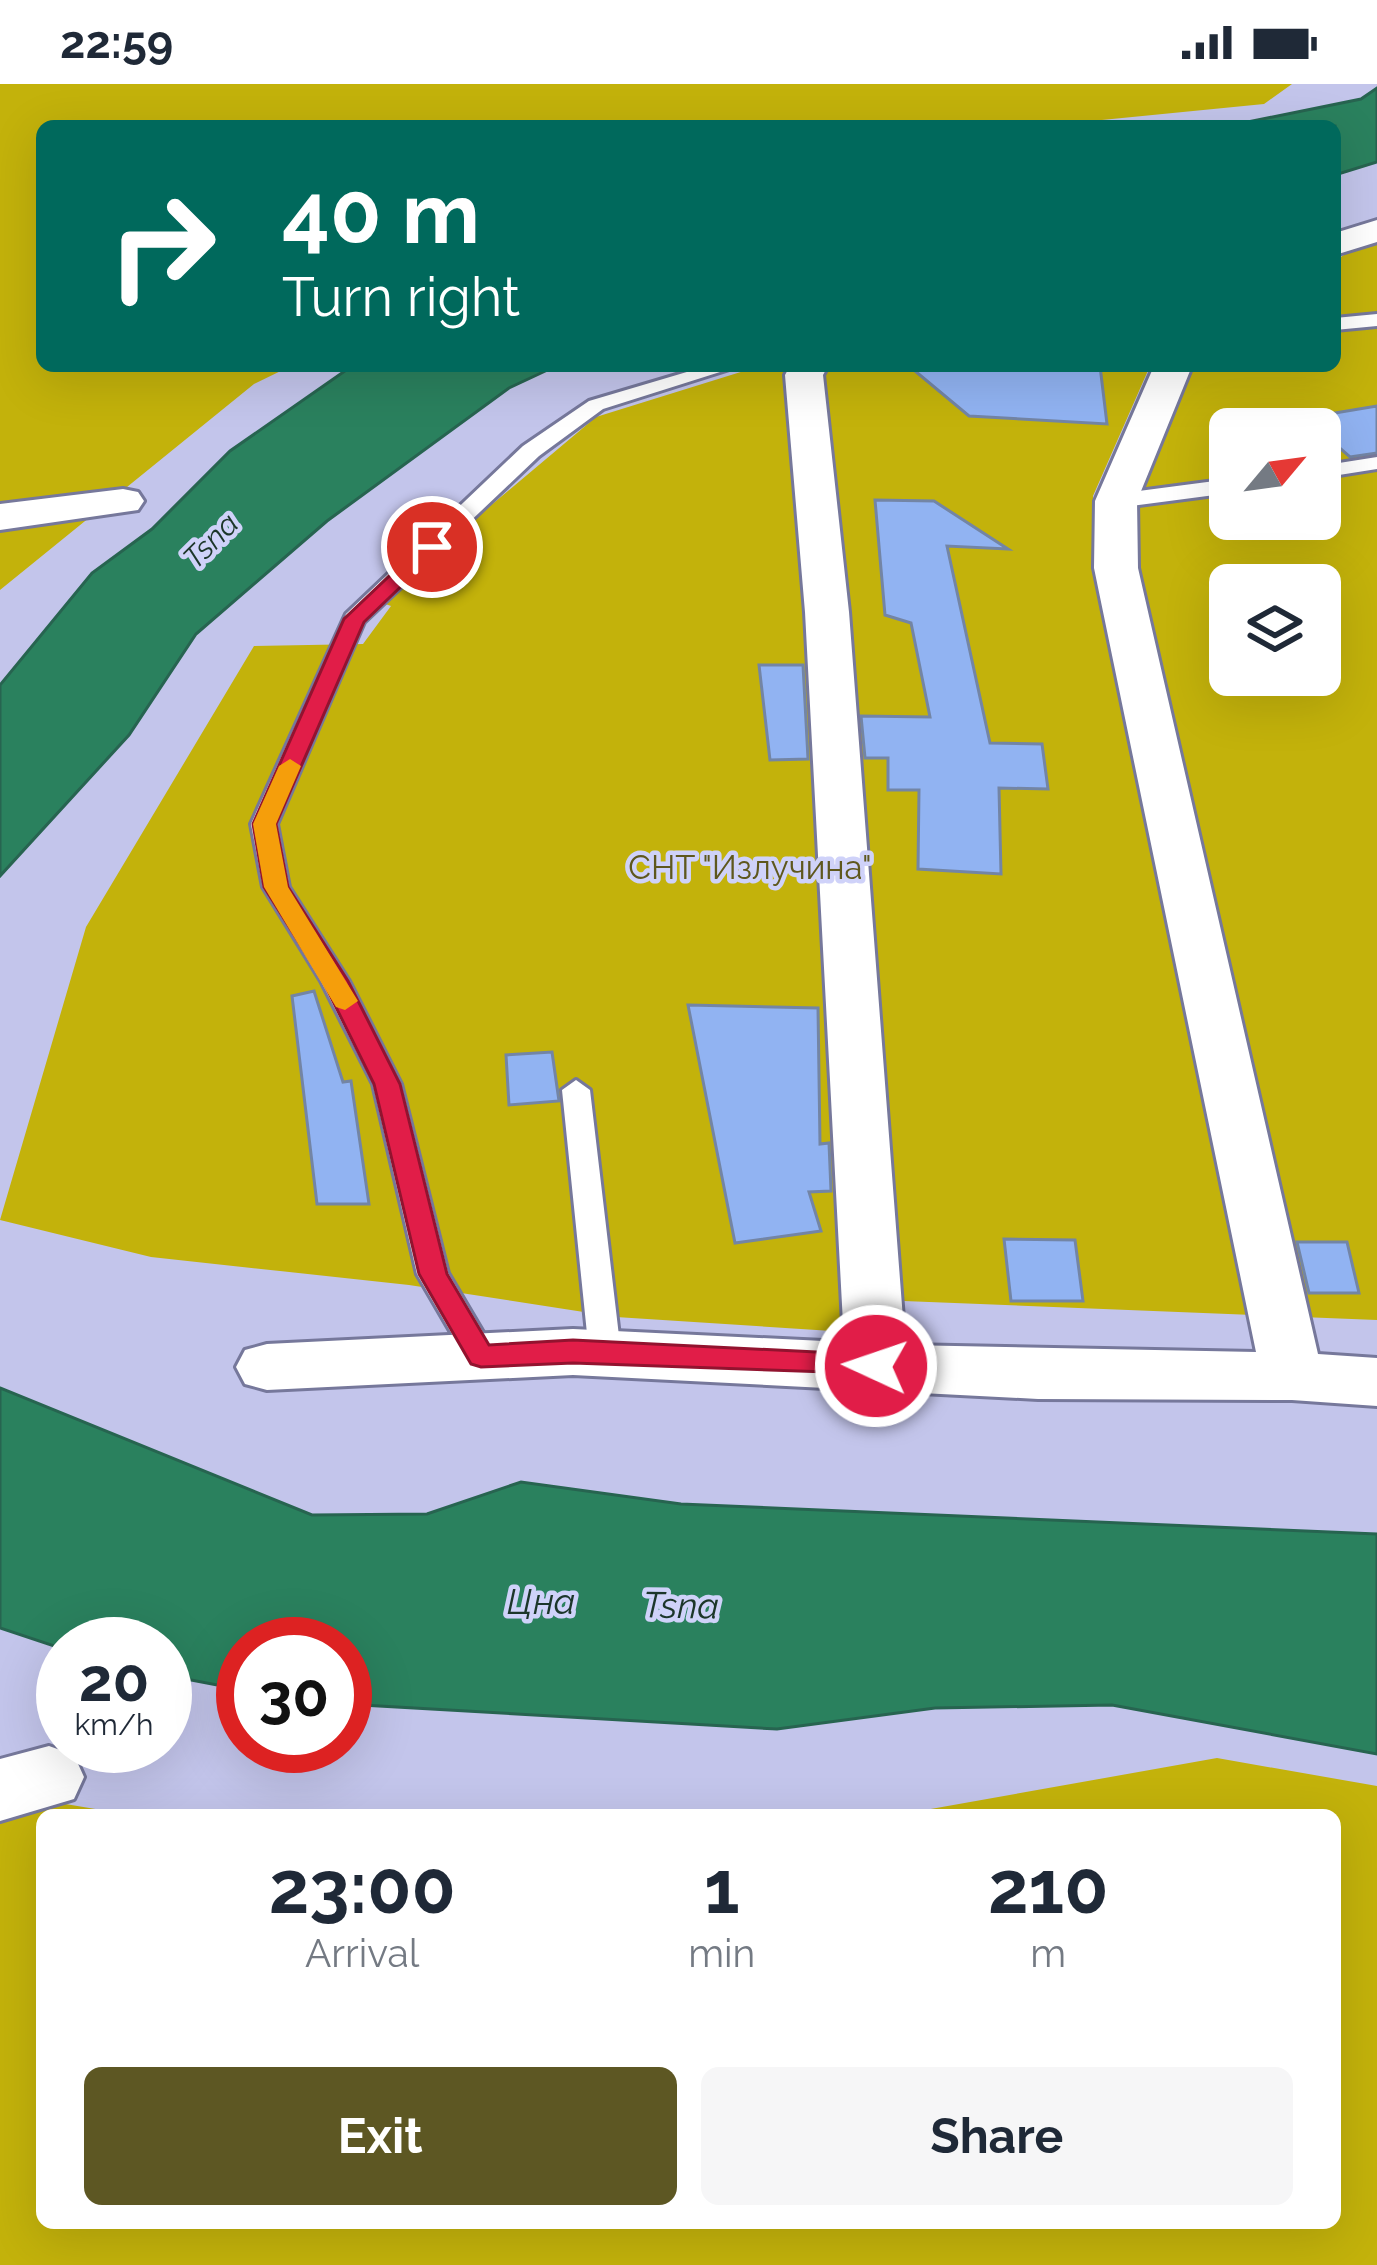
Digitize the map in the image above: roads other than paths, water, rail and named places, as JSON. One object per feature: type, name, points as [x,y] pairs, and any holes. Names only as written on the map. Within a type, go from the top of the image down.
[{"type":"street","points":[[1341,241],[1377,231]]},
{"type":"street","points":[[806,372],[827,612],[876,1366]]},
{"type":"street","points":[[1170,372],[1116,501],[1116,568],[1292,1376]]},
{"type":"street","points":[[0,518],[123,501]]},
{"type":"street","points":[[267,1367],[604,1353],[1038,1375],[1292,1376],[1377,1382]]},
{"type":"lane","points":[[1341,323],[1377,320]]},
{"type":"lane","points":[[481,1356],[433,1274],[387,1084],[335,981],[276,887],[265,824],[355,619],[530,451],[596,405],[708,372]]},
{"type":"lane","points":[[1341,469],[1377,463]]},
{"type":"lane","points":[[1116,501],[1209,489]]},
{"type":"lane","points":[[576,1090],[604,1353]]},
{"type":"water","points":[[1377,88],[1377,162],[1341,173],[1341,120],[1258,120],[1361,99]]},
{"type":"water","name":"Tsna","points":[[343,372],[543,372],[509,388],[327,521],[196,634],[129,735],[0,876],[0,685],[92,573],[152,529],[230,451]]},
{"type":"water","name":"Цна","points":[[0,1388],[312,1515],[427,1514],[521,1482],[681,1504],[1377,1534],[1377,1754],[1112,1705],[935,1708],[777,1729],[372,1706],[372,1617],[216,1617],[216,1685],[192,1680],[192,1617],[36,1617],[36,1640],[0,1628]]},
{"type":"park label","name":"СНТ \"Излучина\"","points":[[750,867]]}]
